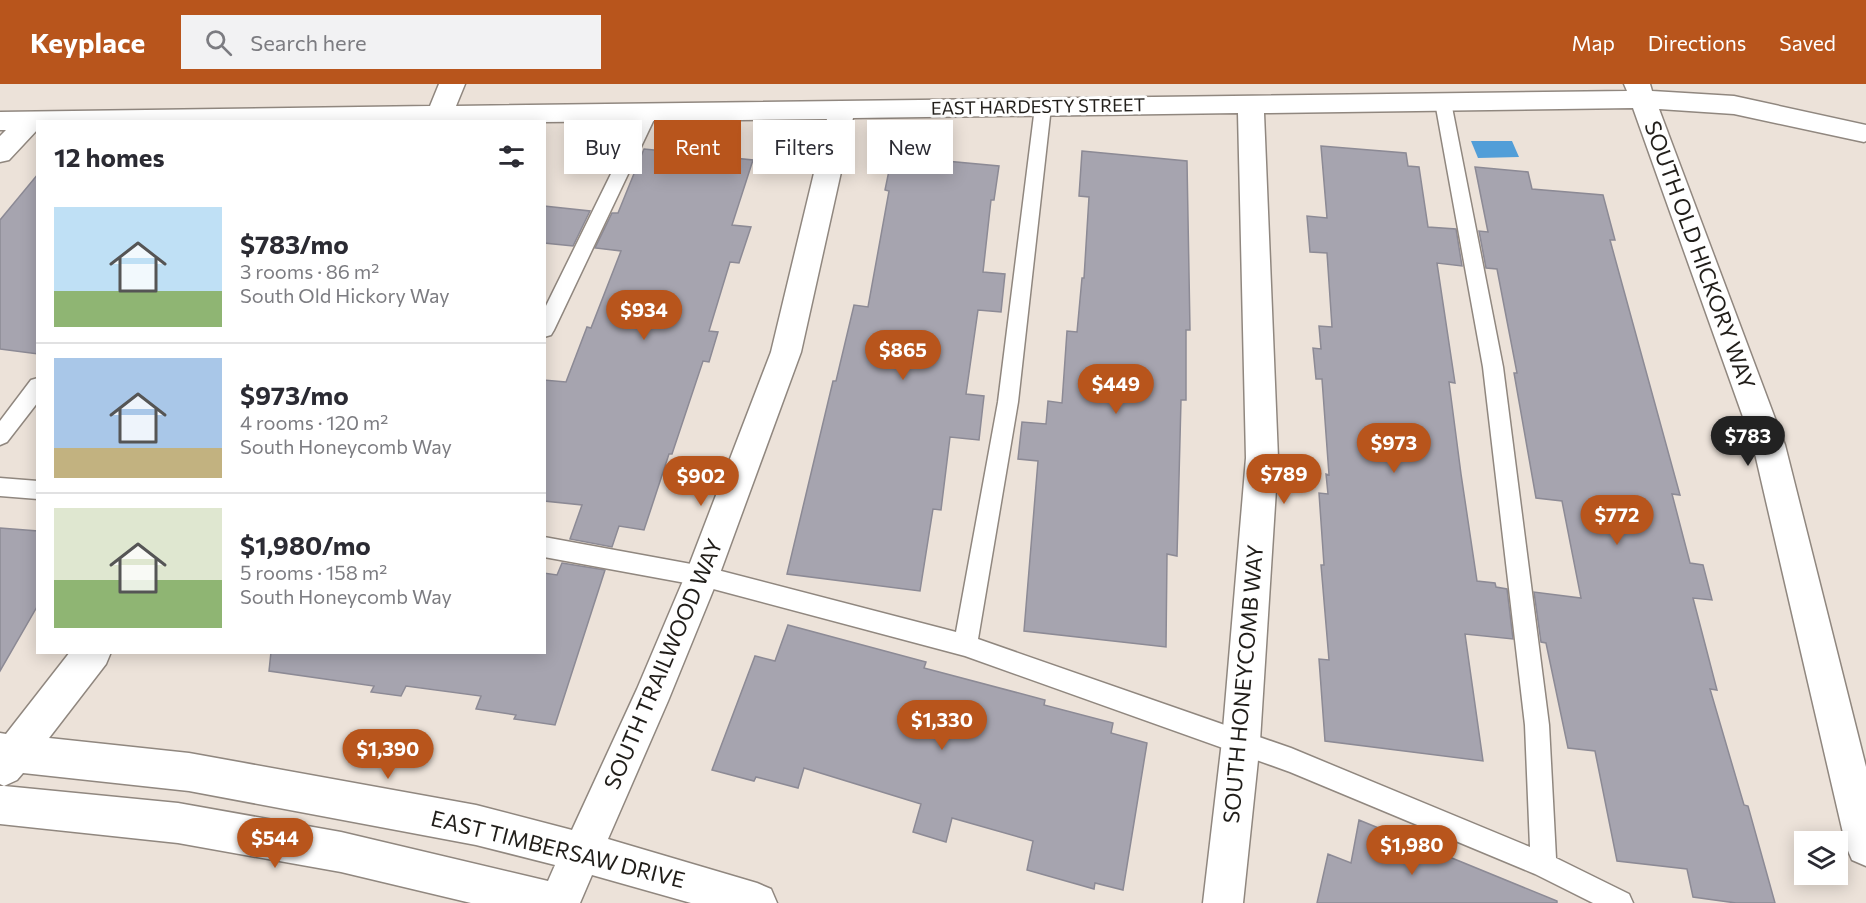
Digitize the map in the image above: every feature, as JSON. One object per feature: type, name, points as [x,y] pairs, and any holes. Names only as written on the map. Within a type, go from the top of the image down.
[{"type":"street","points":[[438,119],[452,84]]},
{"type":"street","name":"EAST HARDESTY STREET","points":[[0,121],[438,119],[649,113],[1443,102],[1641,91],[1734,105],[1864,133]]},
{"type":"street","name":"SOUTH OLD HICKORY WAY","points":[[1641,91],[1769,445],[1866,846]]},
{"type":"street","name":"SOUTH HONEYCOMB WAY","points":[[1223,903],[1240,741],[1262,458],[1251,104]]},
{"type":"street","name":"SOUTH TRAILWOOD WAY","points":[[558,903],[650,700],[702,576],[786,352],[842,110]]},
{"type":"street","points":[[0,153],[29,120]]},
{"type":"street","points":[[5,759],[91,654]]},
{"type":"street","name":"EAST TIMBERSAW DRIVE","points":[[5,759],[189,772],[476,825],[636,866],[758,903]]},
{"type":"street","points":[[0,805],[178,823],[341,852],[558,903]]},
{"type":"lane","points":[[1443,102],[1493,367],[1538,725],[1544,865]]},
{"type":"lane","points":[[965,645],[1008,402],[1043,107]]},
{"type":"lane","points":[[546,326],[649,113]]},
{"type":"lane","points":[[0,436],[36,389]]},
{"type":"lane","points":[[0,487],[36,490]]},
{"type":"lane","points":[[546,547],[702,576],[965,645],[1290,760],[1544,865],[1620,903]]},
{"type":"water","points":[[1471,141],[1512,141],[1519,157],[1478,158]]},
{"type":"building","points":[[1321,146],[1406,153],[1408,166],[1419,167],[1428,227],[1456,229],[1462,266],[1437,263],[1455,383],[1449,382],[1461,474],[1477,581],[1495,583],[1496,587],[1507,589],[1513,639],[1465,634],[1483,761],[1325,741],[1319,659],[1329,660],[1321,565],[1324,565],[1319,493],[1328,494],[1326,474],[1329,475],[1322,379],[1316,379],[1313,348],[1321,349],[1319,326],[1332,327],[1327,253],[1310,252],[1307,216],[1327,218]]},
{"type":"building","points":[[644,149],[654,150],[654,174],[741,174],[741,159],[753,160],[732,225],[751,227],[739,263],[730,262],[709,331],[718,332],[709,362],[703,361],[644,530],[619,526],[612,547],[570,539],[582,505],[546,501],[546,380],[566,382],[587,327],[591,328],[621,251],[595,248],[612,213],[618,213],[634,174],[642,174]]},
{"type":"building","points":[[1082,151],[1187,161],[1190,330],[1186,330],[1186,400],[1181,400],[1177,556],[1167,554],[1166,647],[1024,631],[1038,461],[1018,459],[1022,422],[1046,424],[1048,401],[1062,403],[1067,331],[1077,332],[1082,278],[1084,278],[1089,197],[1079,196]]},
{"type":"building","points":[[953,162],[999,166],[994,200],[991,200],[983,272],[1005,274],[1001,312],[978,310],[966,394],[984,396],[979,440],[950,437],[941,510],[933,509],[920,591],[787,574],[833,381],[836,381],[854,305],[868,307],[889,191],[885,190],[888,174],[953,174]]},
{"type":"building","points":[[1475,167],[1528,172],[1532,189],[1603,195],[1615,240],[1610,240],[1680,495],[1672,494],[1690,563],[1703,565],[1712,600],[1693,598],[1717,690],[1710,689],[1744,805],[1748,806],[1775,903],[1736,903],[1693,897],[1687,869],[1617,861],[1595,751],[1568,748],[1546,643],[1541,642],[1534,592],[1581,598],[1562,501],[1536,498],[1514,373],[1517,373],[1497,269],[1486,268],[1479,231],[1488,232]]},
{"type":"building","points":[[36,176],[36,354],[0,349],[0,220]]},
{"type":"building","points":[[546,206],[590,211],[573,246],[546,243]]},
{"type":"building","points":[[0,528],[36,531],[36,608],[0,671]]},
{"type":"building","points":[[562,563],[605,570],[555,725],[514,719],[516,715],[476,709],[481,696],[406,686],[401,696],[371,692],[374,686],[269,671],[271,654],[546,654],[546,573],[557,575]]},
{"type":"building","points":[[788,625],[926,662],[924,668],[1045,700],[1044,705],[1113,723],[1111,733],[1147,743],[1123,890],[1095,883],[1094,889],[1027,870],[1033,841],[952,818],[946,842],[913,832],[921,804],[804,768],[798,788],[756,777],[754,781],[712,770],[755,656],[775,661]]},
{"type":"building","points":[[1359,820],[1557,901],[1557,903],[1317,903],[1328,854],[1351,863]]}]
